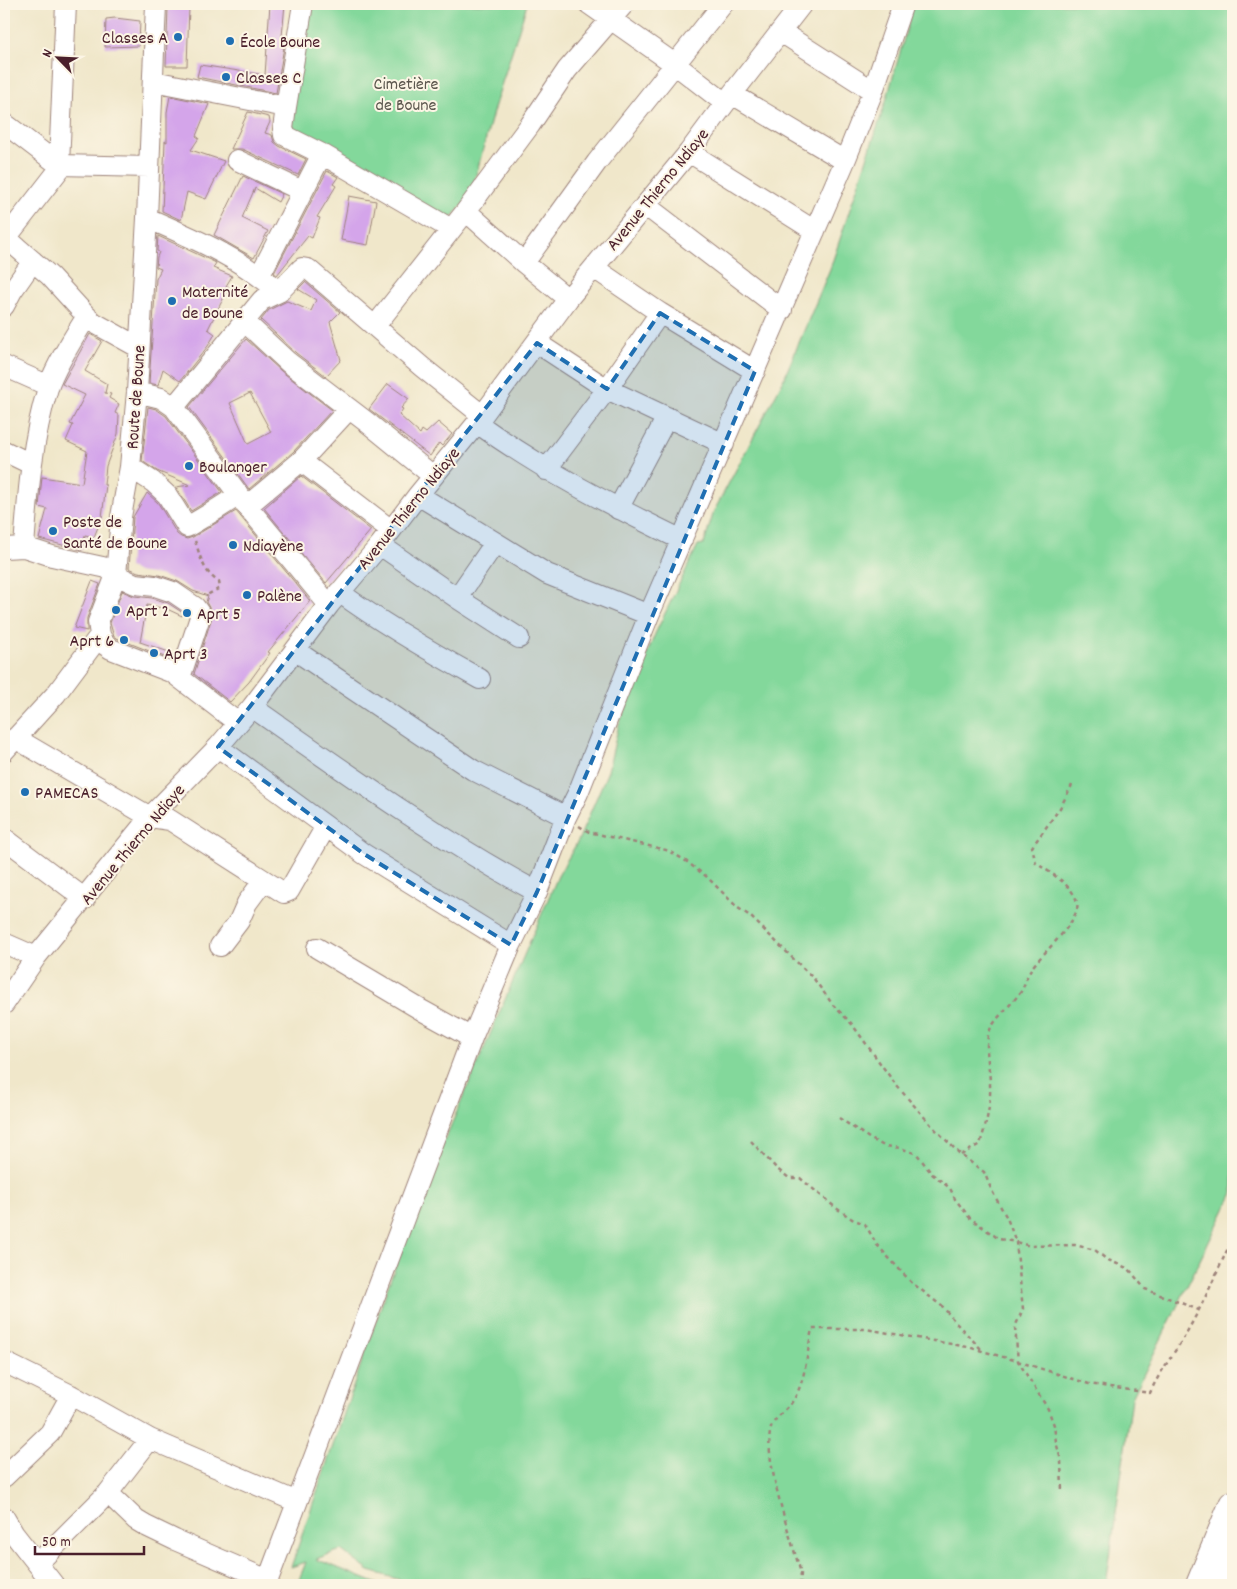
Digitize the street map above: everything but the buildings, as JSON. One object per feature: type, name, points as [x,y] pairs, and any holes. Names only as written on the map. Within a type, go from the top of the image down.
[{"type":"highway","points":[[1200,1585],[1233,1505]]},
{"type":"highway","points":[[1226,1585],[1233,1566]]},
{"type":"street","points":[[66,4],[60,166],[5,237],[50,276],[87,316],[100,326],[138,347]]},
{"type":"street","name":"Route de Boune","points":[[100,635],[98,622],[116,575],[121,517],[130,467],[137,392],[156,4]]},
{"type":"street","points":[[303,4],[286,107],[284,135],[322,154],[451,229]]},
{"type":"street","points":[[589,4],[676,65],[728,98],[845,161]]},
{"type":"street","points":[[375,326],[466,211],[530,125],[567,70],[624,4]]},
{"type":"street","points":[[524,263],[597,162],[723,4]]},
{"type":"street","name":"Avenue Thierno Ndiaye","points":[[4,1004],[36,957],[85,899],[150,816],[218,747],[252,707],[334,598],[480,418],[568,300],[689,152],[728,98],[802,4]]},
{"type":"street","points":[[108,1493],[136,1520],[146,1526],[267,1583],[472,1038],[511,945],[537,892],[566,816],[578,793],[649,615],[845,161],[873,91],[903,4]]},
{"type":"street","points":[[781,32],[873,91]]},
{"type":"street","points":[[153,81],[286,107]]},
{"type":"street","points":[[5,126],[60,166],[149,167]]},
{"type":"street","points":[[689,152],[814,231]]},
{"type":"street","points":[[260,275],[322,154]]},
{"type":"street","points":[[237,160],[302,191]]},
{"type":"street","points":[[645,205],[782,310]]},
{"type":"street","points":[[466,211],[568,300]]},
{"type":"street","points":[[147,218],[214,247],[260,275],[279,292]]},
{"type":"street","points":[[4,306],[12,290],[33,261]]},
{"type":"street","points":[[174,407],[262,300],[279,292],[302,268],[308,269],[480,418],[511,448],[546,470],[682,540]]},
{"type":"street","points":[[594,268],[660,313],[755,371]]},
{"type":"street","points":[[546,470],[607,389],[660,313]]},
{"type":"street","points":[[24,547],[31,464],[49,386],[87,316]]},
{"type":"street","points":[[245,322],[288,362],[433,476]]},
{"type":"street","points":[[537,343],[607,389],[724,444]]},
{"type":"street","points":[[4,366],[49,386]]},
{"type":"street","points":[[137,392],[161,398],[174,407],[243,500],[334,598],[371,616],[406,638],[480,679]]},
{"type":"street","points":[[130,467],[154,482],[167,495],[187,526],[243,500],[301,461],[348,409]]},
{"type":"street","points":[[618,508],[667,417]]},
{"type":"street","points":[[4,451],[31,464]]},
{"type":"street","points":[[301,461],[385,537],[457,598],[519,638]]},
{"type":"street","points":[[418,495],[547,574],[649,615]]},
{"type":"street","points":[[457,598],[495,543]]},
{"type":"street","points":[[4,548],[24,547],[52,556],[107,568],[116,575],[135,584],[155,586],[173,592],[195,607],[200,617],[180,678]]},
{"type":"street","points":[[238,723],[173,672],[111,649],[105,645],[100,635],[56,694],[10,744],[150,816],[170,820],[284,893],[289,892],[325,828]]},
{"type":"street","points":[[296,651],[473,770],[566,816]]},
{"type":"street","points":[[252,707],[391,803],[479,859],[537,892]]},
{"type":"street","points":[[218,747],[325,828],[378,864],[511,945]]},
{"type":"street","points":[[4,838],[85,899]]},
{"type":"street","points":[[220,946],[239,921],[247,903],[264,880]]},
{"type":"street","points":[[4,943],[36,957]]},
{"type":"street","points":[[317,948],[472,1038]]},
{"type":"street","points":[[4,1362],[70,1395],[150,1439],[297,1502]]},
{"type":"street","points":[[4,1477],[50,1433],[70,1395]]},
{"type":"street","points":[[38,1563],[108,1493],[150,1439]]},
{"type":"street","points":[[4,1517],[14,1534],[54,1585]]},
{"type":"path","points":[[190,525],[204,568],[211,577],[219,582],[220,588],[196,602],[195,607]]},
{"type":"path","points":[[961,1155],[980,1144],[987,1122],[990,1087],[987,1055],[989,1033],[993,1023],[1022,991],[1030,971],[1060,937],[1076,915],[1078,903],[1068,887],[1036,864],[1032,847],[1060,808],[1072,785]]},
{"type":"path","points":[[566,816],[589,832],[666,850],[683,859],[707,877],[814,979],[833,1005],[851,1023],[896,1086],[961,1155],[984,1172],[1007,1218],[1016,1242],[1023,1309],[1016,1327],[1018,1361],[1048,1409],[1054,1425],[1061,1460],[1062,1492]]},
{"type":"path","points":[[839,1118],[884,1146],[900,1148],[917,1154],[932,1174],[950,1188],[970,1218],[999,1239],[1030,1246],[1075,1245],[1095,1250],[1106,1259],[1129,1269],[1144,1289],[1198,1310]]},
{"type":"path","points":[[751,1142],[789,1178],[800,1178],[852,1219],[865,1224],[877,1245],[912,1282],[943,1307],[983,1351]]},
{"type":"path","points":[[800,1585],[801,1572],[774,1476],[769,1445],[770,1430],[774,1420],[794,1401],[802,1384],[812,1329],[866,1329],[983,1351],[1089,1384],[1150,1393],[1156,1378],[1188,1332],[1233,1236]]},
{"type":"highlighted area","points":[[660,313],[755,371],[537,892],[511,945],[364,854],[218,747],[537,343],[607,389]]},
{"type":"green space","name":"Cimetière de Boune","points":[[306,4],[527,4],[495,105],[470,197],[448,221],[289,130]]},
{"type":"green space","points":[[914,4],[1233,4],[1233,1193],[1132,1398],[1106,1585],[419,1585],[369,1571],[341,1550],[316,1559],[380,1585],[297,1585],[306,1562],[291,1567],[388,1286],[434,1165],[558,876],[578,841],[608,771],[619,724],[655,634],[698,545],[704,544],[714,511],[782,383],[830,269],[886,101]]},
{"type":"place","name":"Classes A","points":[[178,37]]},
{"type":"place","name":"École Boune","points":[[230,41]]},
{"type":"place","name":"Classes C","points":[[226,77]]},
{"type":"place","name":"Maternité de Boune","points":[[172,301]]},
{"type":"place","name":"Boulanger","points":[[189,466]]},
{"type":"place","name":"Poste de Santé de Boune","points":[[53,531]]},
{"type":"place","name":"Ndiayène","points":[[233,545]]},
{"type":"place","name":"Palène","points":[[247,595]]},
{"type":"place","name":"Aprt 2","points":[[116,610]]},
{"type":"place","name":"Aprt 5","points":[[187,613]]},
{"type":"place","name":"Aprt 6","points":[[124,640]]},
{"type":"place","name":"Aprt 3","points":[[154,653]]},
{"type":"place","name":"PAMECAS","points":[[25,792]]}]
